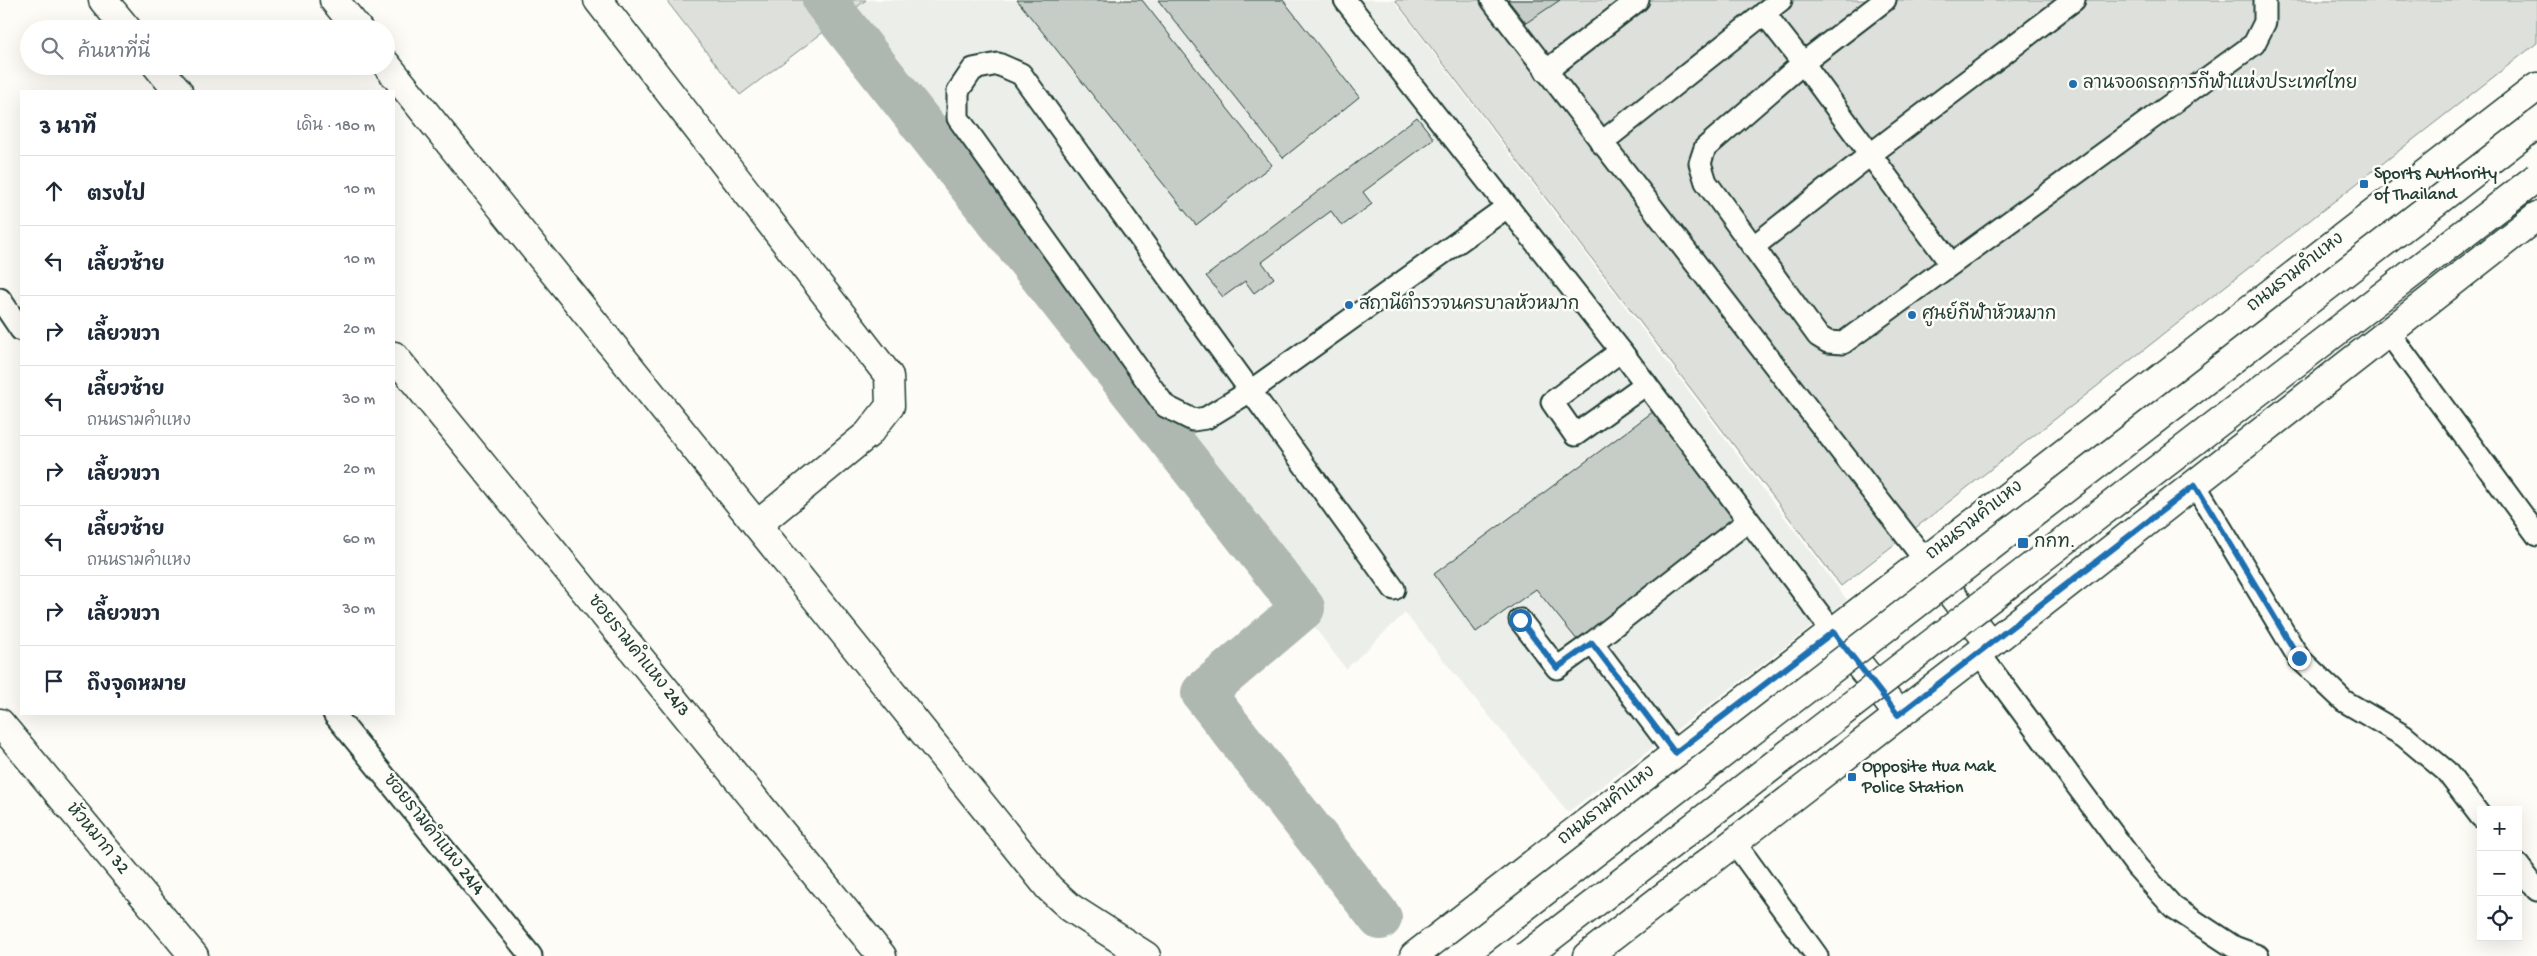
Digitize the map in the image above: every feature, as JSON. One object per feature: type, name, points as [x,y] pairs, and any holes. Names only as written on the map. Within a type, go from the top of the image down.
[{"type":"main road","points":[[103,0],[120,20]]},
{"type":"main road","points":[[334,0],[351,20]]},
{"type":"main road","points":[[598,0],[890,376],[890,406],[868,434],[757,525]]},
{"type":"main road","points":[[165,75],[177,90]]},
{"type":"main road","points":[[395,75],[1049,888],[1071,908],[1146,956]]},
{"type":"main road","name":"ถนนรามคำแหง","points":[[1414,956],[2537,87]]},
{"type":"main road","name":"ถนนรามคำแหง","points":[[1461,956],[2537,124]]},
{"type":"main road","points":[[1526,956],[2537,177]]},
{"type":"main road","points":[[1587,956],[2195,485],[2537,216]]},
{"type":"main road","name":"ซอยรามคำแหง 24/3","points":[[395,357],[882,956]]},
{"type":"main road","points":[[1925,560],[1984,649]]},
{"type":"main road","points":[[1833,632],[1898,715]]},
{"type":"main road","name":"หัวหมาก 32","points":[[0,723],[194,956]]},
{"type":"lane","points":[[1346,0],[1507,207],[1622,350],[1748,521],[1833,632]]},
{"type":"lane","points":[[1492,0],[1925,560]]},
{"type":"lane","points":[[1546,70],[1638,0]]},
{"type":"lane","points":[[1601,143],[1781,0]]},
{"type":"lane","points":[[1885,0],[1804,63],[1705,148],[1700,164],[1706,182],[1818,336],[1828,342],[1843,343],[2254,44],[2265,22],[2265,0]]},
{"type":"lane","points":[[1753,247],[1871,154],[2074,0]]},
{"type":"lane","points":[[1764,13],[1804,63],[1951,264]]},
{"type":"lane","points":[[1394,589],[1252,390],[1021,74],[998,64],[973,69],[958,91],[958,118],[1165,406],[1193,420],[1206,418],[1252,390],[1507,207]]},
{"type":"lane","points":[[0,299],[20,329]]},
{"type":"lane","points":[[2388,332],[2537,535]]},
{"type":"lane","points":[[1622,350],[1552,402],[1575,435],[1646,384]]},
{"type":"lane","points":[[2195,485],[2299,658],[2344,701],[2404,736],[2446,771],[2477,812]]},
{"type":"lane","points":[[1520,620],[1557,668],[1592,643],[1748,521]]},
{"type":"lane","points":[[1592,643],[1675,753]]},
{"type":"lane","points":[[1984,649],[2137,868],[2174,908],[2234,946],[2258,956]]},
{"type":"lane","name":"ซอยรามคำแหง 24/4","points":[[335,715],[531,956]]},
{"type":"lane","points":[[1734,842],[1818,956]]},
{"type":"lane","points":[[2522,871],[2537,890]]},
{"type":"shaded area","points":[[666,0],[866,0],[740,95]]},
{"type":"shaded area","name":"สถานีตำรวจนครบาลหัวหมาก","points":[[866,0],[1393,0],[1847,600],[1568,812],[1405,613],[1346,669],[852,11]]},
{"type":"shaded area","name":"ศูนย์กีฬาหัวหมาก","points":[[1395,0],[2537,0],[2537,43],[1841,586]]},
{"type":"building","points":[[1017,0],[1142,0],[1272,165],[1196,225]]},
{"type":"building","points":[[1158,0],[1283,0],[1359,97],[1283,158]]},
{"type":"building","points":[[1508,0],[1560,0],[1526,23]]},
{"type":"building","points":[[1417,117],[1434,139],[1363,192],[1372,204],[1342,226],[1331,211],[1262,262],[1274,278],[1254,293],[1245,281],[1223,297],[1206,276]]},
{"type":"building","points":[[1658,408],[1740,518],[1578,641],[1536,589],[1476,632],[1434,574]]},
{"type":"waterway","points":[[824,0],[1303,608],[1203,693],[1380,918]]},
{"type":"place","name":"ลานจอดรถการกีฬาแห่งประเทศไทย","points":[[2073,84]]},
{"type":"place","name":"Sports Authority of Thailand","points":[[2364,184]]},
{"type":"place","name":"สถานีตำรวจนครบาลหัวหมาก","points":[[1349,305]]},
{"type":"place","name":"ศูนย์กีฬาหัวหมาก","points":[[1912,315]]},
{"type":"place","name":"กกท.","points":[[2023,543]]},
{"type":"place","name":"Opposite Hua Mak Police Station","points":[[1852,777]]},
{"type":"route","points":[[1520,620],[1557,668],[1592,643],[1675,753],[1833,632],[1898,715],[2195,485],[2299,658]]}]
